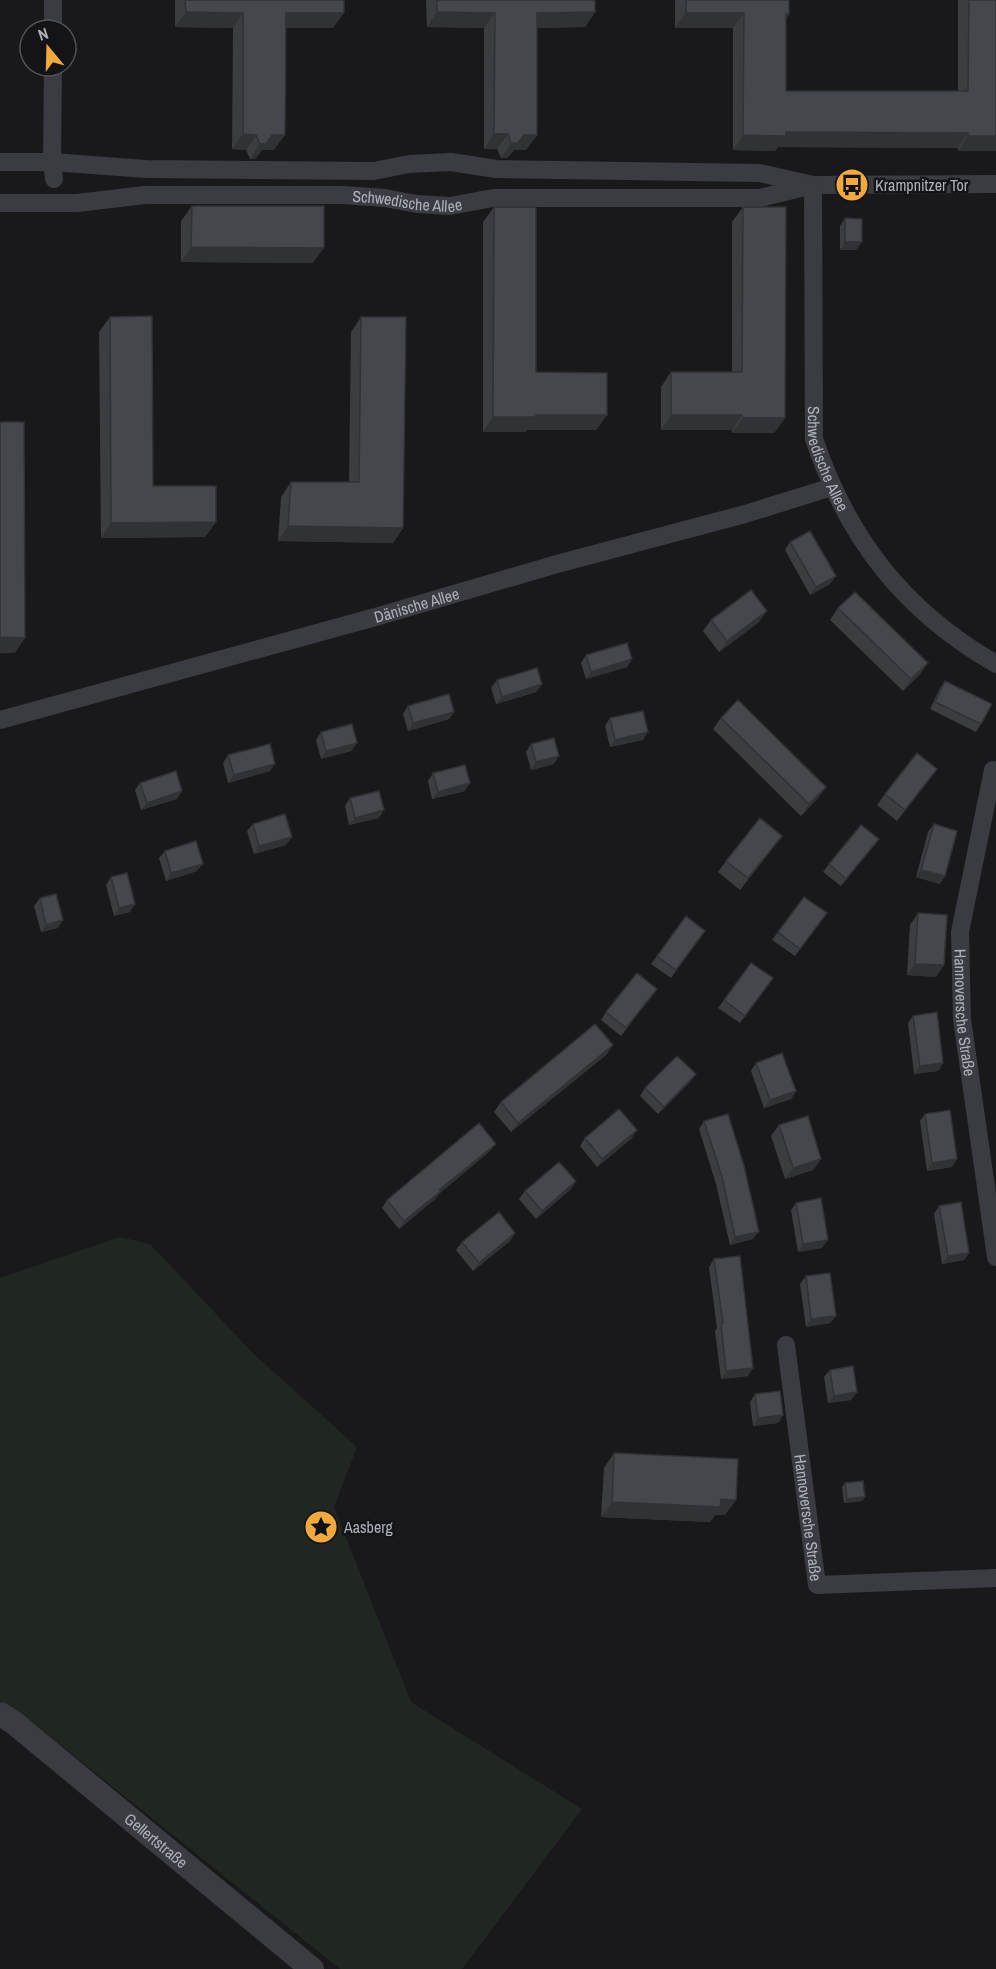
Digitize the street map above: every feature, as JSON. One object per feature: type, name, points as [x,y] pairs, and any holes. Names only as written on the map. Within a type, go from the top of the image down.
[{"type":"street","points":[[53,0],[53,18]]},
{"type":"street","points":[[52,78],[53,171]]},
{"type":"street","name":"Schwedische Allee","points":[[0,162],[53,171],[146,169],[374,171],[409,164],[451,162],[496,169],[760,173],[813,185],[996,184]]},
{"type":"street","name":"Schwedische Allee","points":[[0,203],[77,203],[145,195],[343,195],[450,206],[494,198],[760,198],[813,185]]},
{"type":"street","name":"Schwedische Allee","points":[[813,185],[814,439],[832,487],[865,546],[903,593],[949,634],[996,664]]},
{"type":"street","name":"Dänische Allee","points":[[0,720],[755,511],[832,487]]},
{"type":"street","name":"Hannoversche Straße","points":[[993,771],[960,932],[962,1018],[996,1257]]},
{"type":"street","name":"Hannoversche Straße","points":[[786,1345],[817,1585],[996,1578]]},
{"type":"street","name":"Gellertstraße","points":[[0,1714],[13,1722],[312,1969]]},
{"type":"shaded area","points":[[120,1237],[150,1244],[253,1353],[357,1447],[334,1507],[411,1702],[582,1809],[462,1969],[340,1969],[32,1722],[0,1701],[0,1278]]},
{"type":"building","points":[[185,0],[344,0],[344,13],[286,13],[285,135],[272,135],[266,144],[260,144],[256,135],[243,134],[243,13],[186,12]]},
{"type":"building","points":[[437,0],[595,0],[595,12],[537,13],[537,135],[524,135],[518,143],[511,143],[508,134],[494,134],[495,13],[437,12]]},
{"type":"building","points":[[686,0],[789,0],[789,14],[786,14],[786,91],[968,91],[969,0],[996,0],[996,136],[968,136],[968,133],[786,132],[786,136],[743,135],[744,13],[686,13]]},
{"type":"building","points":[[192,206],[324,206],[324,248],[191,247]]},
{"type":"building","points":[[494,207],[536,207],[536,372],[607,373],[607,415],[493,417]]},
{"type":"building","points":[[743,207],[786,207],[785,418],[743,418],[742,415],[671,415],[671,372],[742,372]]},
{"type":"building","points":[[845,218],[862,219],[862,242],[845,242]]},
{"type":"building","points":[[152,316],[153,486],[216,486],[216,522],[111,523],[110,317]]},
{"type":"building","points":[[361,317],[406,317],[403,528],[288,526],[291,482],[359,482]]},
{"type":"building","points":[[0,422],[24,422],[25,638],[0,637]]},
{"type":"building","points":[[810,531],[836,576],[816,587],[790,542]]},
{"type":"building","points":[[751,590],[767,611],[727,641],[711,620]]},
{"type":"building","points":[[855,592],[928,663],[911,679],[838,608]]},
{"type":"building","points":[[627,643],[632,659],[591,672],[586,655]]},
{"type":"building","points":[[537,668],[542,684],[502,697],[497,680]]},
{"type":"building","points":[[945,681],[992,704],[981,724],[935,702]]},
{"type":"building","points":[[449,694],[454,712],[413,723],[408,706]]},
{"type":"building","points":[[738,700],[826,787],[809,804],[721,718]]},
{"type":"building","points":[[643,711],[648,732],[615,740],[610,718]]},
{"type":"building","points":[[352,724],[357,743],[326,751],[321,732]]},
{"type":"building","points":[[554,738],[559,756],[536,762],[531,744]]},
{"type":"building","points":[[270,744],[275,764],[234,775],[228,755]]},
{"type":"building","points":[[917,753],[937,769],[905,810],[885,794]]},
{"type":"building","points":[[465,765],[470,783],[438,792],[433,773]]},
{"type":"building","points":[[176,771],[182,791],[147,803],[140,783]]},
{"type":"building","points":[[379,791],[384,810],[355,818],[350,798]]},
{"type":"building","points":[[285,814],[292,837],[259,846],[253,824]]},
{"type":"building","points":[[760,818],[782,836],[748,878],[726,861]]},
{"type":"building","points":[[934,824],[957,831],[945,876],[921,870]]},
{"type":"building","points":[[861,825],[879,839],[846,879],[829,864]]},
{"type":"building","points":[[196,841],[203,864],[171,873],[165,851]]},
{"type":"building","points":[[127,873],[135,904],[119,908],[111,877]]},
{"type":"building","points":[[56,894],[63,920],[46,925],[40,898]]},
{"type":"building","points":[[804,897],[827,913],[800,949],[778,932]]},
{"type":"building","points":[[918,913],[947,915],[944,965],[915,964]]},
{"type":"building","points":[[686,916],[705,931],[676,970],[657,956]]},
{"type":"building","points":[[751,963],[773,978],[745,1016],[724,1000]]},
{"type":"building","points":[[637,973],[657,989],[626,1028],[606,1012]]},
{"type":"building","points":[[937,1012],[943,1063],[920,1066],[913,1016]]},
{"type":"building","points":[[595,1024],[613,1045],[518,1123],[501,1102]]},
{"type":"building","points":[[782,1053],[796,1091],[770,1100],[756,1063]]},
{"type":"building","points":[[677,1056],[696,1074],[664,1107],[645,1088]]},
{"type":"building","points":[[619,1109],[637,1130],[602,1159],[585,1138]]},
{"type":"building","points":[[950,1110],[957,1159],[932,1163],[925,1114]]},
{"type":"building","points":[[728,1114],[744,1166],[759,1232],[735,1237],[722,1177],[704,1121]]},
{"type":"building","points":[[808,1116],[821,1159],[793,1168],[779,1125]]},
{"type":"building","points":[[479,1123],[496,1144],[404,1221],[387,1200]]},
{"type":"building","points":[[559,1162],[576,1181],[542,1211],[525,1191]]},
{"type":"building","points":[[821,1198],[828,1240],[803,1244],[796,1203]]},
{"type":"building","points":[[961,1202],[969,1253],[948,1256],[939,1206]]},
{"type":"building","points":[[499,1212],[515,1233],[479,1263],[462,1242]]},
{"type":"building","points":[[740,1256],[753,1368],[726,1371],[721,1324],[723,1323],[714,1259]]},
{"type":"building","points":[[830,1273],[836,1316],[811,1319],[806,1276]]},
{"type":"building","points":[[853,1366],[857,1392],[834,1396],[830,1370]]},
{"type":"building","points":[[780,1391],[783,1415],[758,1418],[755,1394]]},
{"type":"building","points":[[614,1453],[738,1459],[736,1500],[721,1499],[720,1507],[612,1502]]},
{"type":"building","points":[[863,1481],[865,1497],[847,1499],[845,1483]]},
{"type":"place","name":"Krampnitzer Tor","points":[[852,185]]},
{"type":"place","name":"Aasberg","points":[[321,1527]]}]
